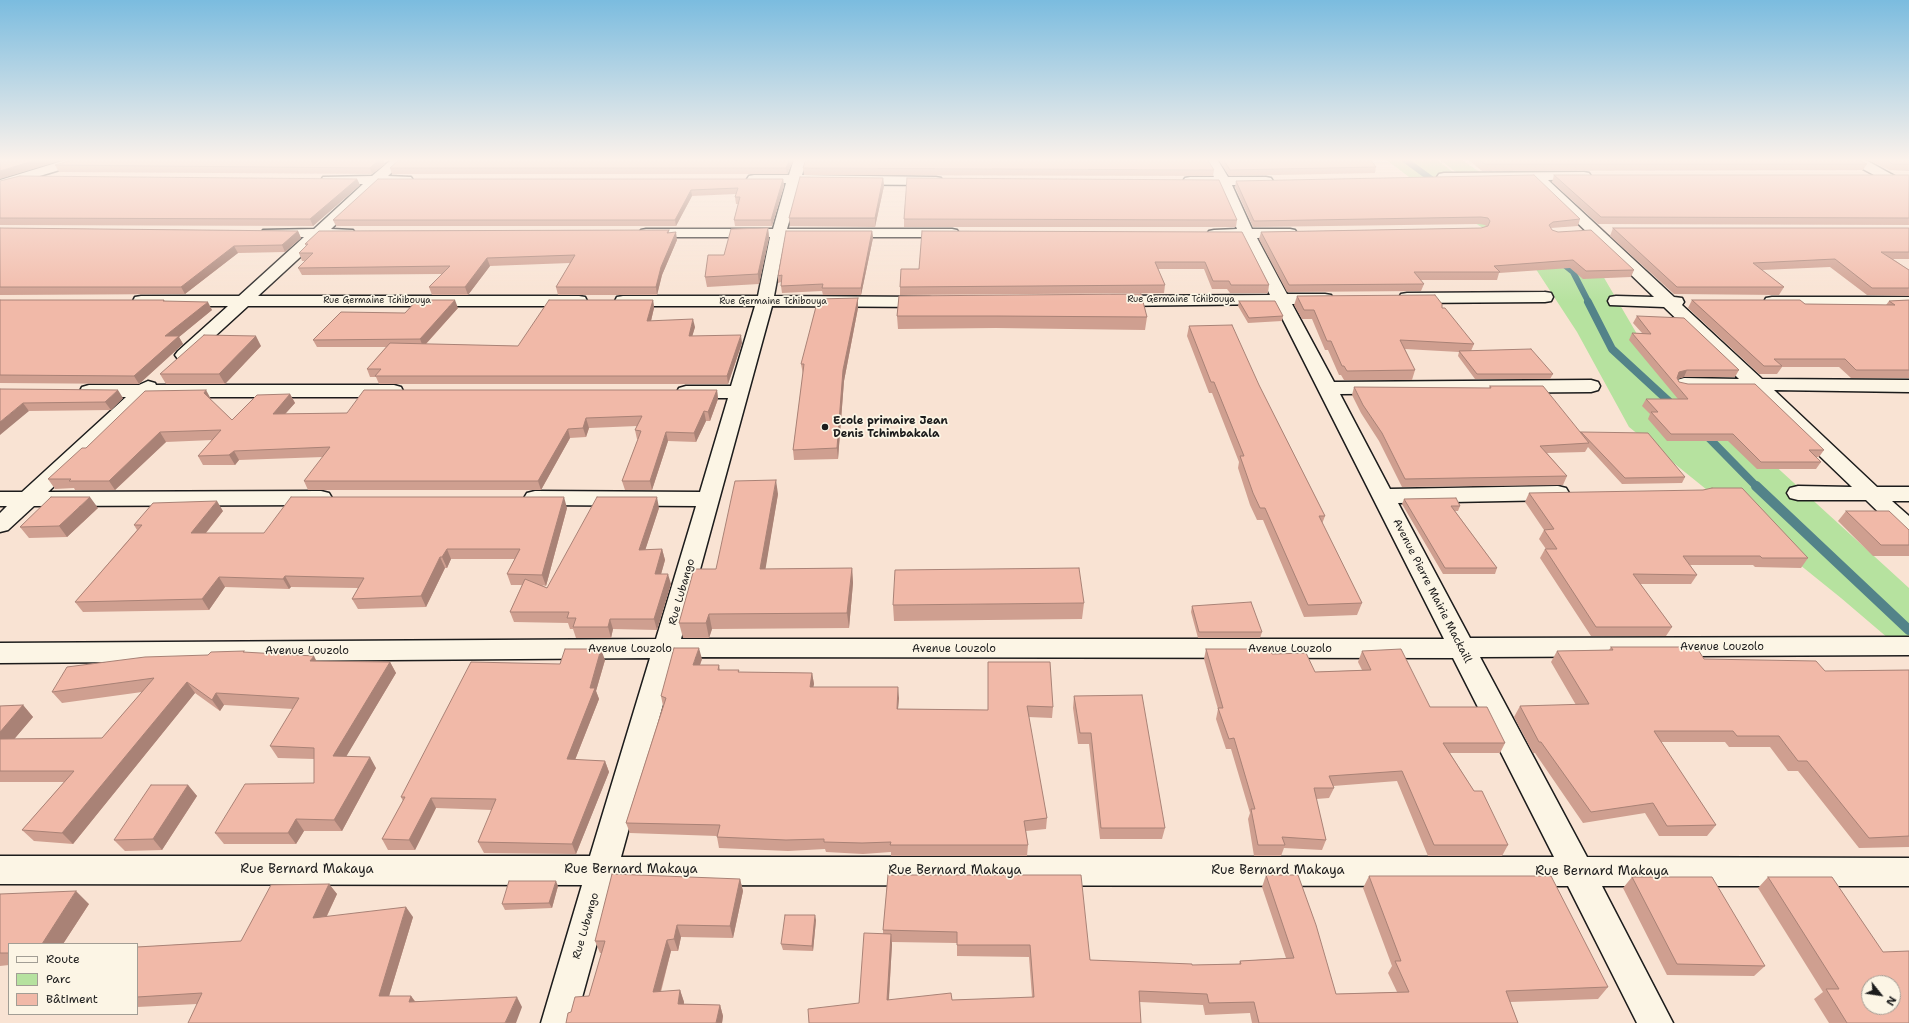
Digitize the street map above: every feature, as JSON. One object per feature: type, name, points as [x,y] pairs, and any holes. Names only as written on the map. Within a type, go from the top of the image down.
[{"type":"street","points":[[0,525],[345,207]]},
{"type":"street","name":"Rue Lubango","points":[[558,1023],[765,302],[779,232],[786,207]]},
{"type":"street","name":"Avenue Pierre Mairie Mackaill","points":[[1235,207],[1247,234],[1656,1023]]},
{"type":"street","points":[[1569,207],[1909,529]]},
{"type":"street","points":[[1570,232],[1617,230]]},
{"type":"street","points":[[254,232],[364,233]]},
{"type":"street","points":[[1200,234],[1303,232]]},
{"type":"street","points":[[630,233],[970,233]]},
{"type":"street","points":[[1394,299],[1545,297]]},
{"type":"street","name":"Rue Germaine Tchibouya","points":[[1099,301],[1338,299]]},
{"type":"street","points":[[1616,301],[1691,302]]},
{"type":"street","name":"Rue Germaine Tchibouya","points":[[122,302],[948,302]]},
{"type":"street","points":[[1754,302],[1909,302]]},
{"type":"street","points":[[1684,384],[1909,386]]},
{"type":"street","points":[[1327,388],[1591,386]]},
{"type":"street","points":[[71,391],[410,391]]},
{"type":"street","points":[[669,392],[739,392]]},
{"type":"street","points":[[1383,496],[1580,493]]},
{"type":"street","points":[[1798,493],[1909,494]]},
{"type":"street","points":[[0,499],[339,498]]},
{"type":"street","points":[[512,498],[708,499]]},
{"type":"street","name":"Avenue Louzolo","points":[[0,653],[666,648],[1461,648],[1909,646]]},
{"type":"street","name":"Rue Bernard Makaya","points":[[0,870],[1909,872]]},
{"type":"green space","points":[[1450,207],[1502,207],[1596,264],[1644,346],[1909,588],[1909,656],[1841,598],[1629,427],[1577,332],[1528,257]]},
{"type":"building","points":[[0,207],[324,207],[310,219],[0,218]]},
{"type":"building","points":[[348,207],[682,207],[675,220],[333,220]]},
{"type":"building","points":[[737,207],[775,207],[771,220],[734,220]]},
{"type":"building","points":[[792,207],[877,207],[875,218],[789,218]]},
{"type":"building","points":[[905,207],[1231,207],[1237,220],[904,219]]},
{"type":"building","points":[[1248,207],[1567,207],[1580,219],[1553,222],[1549,225],[1552,230],[1558,232],[1591,230],[1634,270],[1586,271],[1573,260],[1494,266],[1500,272],[1414,272],[1424,284],[1289,285],[1261,232],[1481,228],[1488,226],[1490,221],[1488,218],[1481,217],[1254,221]]},
{"type":"building","points":[[1590,207],[1909,207],[1909,218],[1601,217]]},
{"type":"building","points":[[0,228],[298,231],[282,245],[234,246],[181,287],[0,287]]},
{"type":"building","points":[[768,228],[758,274],[705,277],[708,255],[724,255],[731,229]]},
{"type":"building","points":[[1613,228],[1909,228],[1909,252],[1881,252],[1909,270],[1909,288],[1872,288],[1835,259],[1753,263],[1784,287],[1677,287]]},
{"type":"building","points":[[669,230],[667,233],[676,232],[661,267],[656,287],[556,287],[575,255],[487,258],[465,287],[429,287],[450,266],[298,268],[313,253],[299,253],[308,244],[305,244],[319,231]]},
{"type":"building","points":[[786,231],[872,231],[861,288],[822,288],[823,284],[781,286],[782,275],[778,276]]},
{"type":"building","points":[[922,231],[1242,232],[1269,285],[1231,285],[1229,281],[1213,281],[1205,262],[1155,262],[1165,285],[900,287],[901,269],[919,269]]},
{"type":"building","points":[[1141,294],[1147,317],[897,316],[899,296]]},
{"type":"building","points":[[1435,295],[1442,304],[1442,308],[1445,308],[1474,344],[1400,340],[1415,370],[1347,371],[1344,366],[1342,366],[1331,341],[1327,341],[1314,310],[1304,310],[1297,296]]},
{"type":"building","points":[[858,298],[843,370],[837,448],[793,450],[804,364],[801,364],[818,299]]},
{"type":"building","points":[[0,300],[164,300],[163,301],[208,302],[165,336],[179,336],[134,376],[0,375]]},
{"type":"building","points":[[417,300],[455,300],[420,339],[313,340],[341,312],[405,313]]},
{"type":"building","points":[[549,300],[653,300],[647,321],[693,319],[689,336],[741,335],[727,376],[375,376],[381,369],[367,369],[390,343],[518,346]]},
{"type":"building","points":[[1692,300],[1800,300],[1805,304],[1895,305],[1889,301],[1909,300],[1909,370],[1856,370],[1845,359],[1774,359],[1782,366],[1764,366]]},
{"type":"building","points":[[1239,301],[1275,301],[1283,316],[1249,318]]},
{"type":"building","points":[[1637,316],[1684,318],[1739,370],[1687,370],[1679,372],[1677,378],[1679,382],[1688,384],[1755,384],[1824,450],[1809,450],[1821,462],[1761,462],[1733,434],[1671,434],[1651,412],[1658,412],[1646,399],[1688,399],[1632,333],[1651,334]]},
{"type":"building","points":[[1232,325],[1259,385],[1325,516],[1319,516],[1362,603],[1308,605],[1265,508],[1260,508],[1240,456],[1244,456],[1214,382],[1211,382],[1189,326]]},
{"type":"building","points":[[204,335],[256,336],[219,374],[160,374]]},
{"type":"building","points":[[1531,349],[1553,374],[1477,374],[1459,351]]},
{"type":"building","points":[[1490,386],[1543,386],[1589,443],[1540,446],[1567,476],[1405,479],[1382,433],[1363,405],[1354,387],[1491,388]]},
{"type":"building","points":[[0,389],[118,390],[105,402],[23,403],[0,422]]},
{"type":"building","points":[[206,390],[204,393],[232,420],[257,395],[290,394],[273,414],[347,413],[364,390],[717,390],[708,412],[704,411],[694,433],[666,432],[650,481],[622,481],[641,431],[635,430],[642,416],[586,418],[583,428],[568,429],[538,481],[304,481],[330,447],[234,451],[229,455],[198,456],[221,430],[160,432],[109,481],[69,481],[71,479],[48,479],[82,448],[86,448],[145,391]]},
{"type":"building","points":[[1581,432],[1648,433],[1685,477],[1625,478]]},
{"type":"building","points":[[776,480],[760,569],[852,568],[847,613],[709,614],[706,623],[679,623],[694,569],[716,569],[735,481]]},
{"type":"building","points":[[1712,488],[1742,488],[1808,558],[1762,558],[1760,556],[1683,556],[1697,575],[1633,574],[1672,627],[1596,627],[1545,549],[1557,549],[1544,530],[1554,529],[1529,493],[1703,490]]},
{"type":"building","points":[[51,497],[90,497],[59,526],[20,527]]},
{"type":"building","points":[[291,497],[564,497],[542,575],[507,574],[520,549],[447,549],[442,557],[440,557],[421,596],[352,599],[364,578],[285,576],[283,579],[219,577],[202,599],[75,602],[142,525],[134,525],[153,503],[217,501],[191,533],[264,533]]},
{"type":"building","points":[[597,497],[657,497],[639,550],[662,549],[655,574],[668,574],[654,619],[610,619],[608,627],[573,627],[576,618],[567,618],[569,612],[510,612],[525,579],[547,588]]},
{"type":"building","points":[[1456,498],[1460,506],[1451,506],[1497,568],[1445,568],[1404,499]]},
{"type":"building","points":[[1846,511],[1889,511],[1909,530],[1909,545],[1881,545]]},
{"type":"building","points":[[1079,568],[1084,603],[893,605],[895,570]]},
{"type":"building","points":[[1251,602],[1262,632],[1199,632],[1192,606]]},
{"type":"building","points":[[1611,647],[1697,648],[1704,659],[1816,661],[1825,671],[1909,670],[1909,836],[1869,838],[1807,761],[1798,761],[1779,736],[1737,736],[1733,731],[1654,731],[1716,825],[1667,826],[1653,803],[1591,812],[1541,742],[1539,742],[1520,706],[1589,704],[1557,651],[1613,650]]},
{"type":"building","points":[[674,648],[699,648],[693,665],[719,665],[718,670],[739,670],[738,672],[812,673],[810,687],[898,687],[897,709],[988,710],[988,662],[1050,662],[1053,707],[1027,706],[1047,818],[1024,821],[1028,845],[890,845],[891,842],[824,842],[824,839],[786,840],[717,837],[720,825],[626,823],[666,698],[661,696]]},
{"type":"building","points":[[565,649],[601,649],[590,688],[595,688],[567,759],[605,761],[572,844],[478,842],[496,799],[431,798],[409,840],[382,839],[405,797],[401,797],[471,662],[560,664]]},
{"type":"building","points":[[1206,649],[1271,649],[1272,654],[1306,653],[1315,672],[1371,670],[1362,651],[1401,649],[1430,707],[1487,707],[1505,743],[1443,743],[1474,791],[1482,791],[1508,845],[1434,845],[1402,771],[1329,776],[1334,788],[1314,788],[1326,840],[1282,837],[1285,845],[1258,845],[1251,809],[1255,809],[1234,738],[1229,739],[1218,708],[1223,708]]},
{"type":"building","points":[[244,651],[243,652],[314,656],[310,661],[390,662],[333,756],[370,757],[334,820],[296,819],[288,833],[215,833],[245,784],[314,783],[314,748],[270,746],[299,698],[216,693],[212,700],[187,682],[62,833],[22,830],[74,771],[0,771],[0,739],[102,738],[154,678],[52,692],[67,667],[145,657],[208,655],[211,652]]},
{"type":"building","points":[[1142,695],[1165,828],[1101,828],[1091,733],[1080,733],[1074,696]]},
{"type":"building","points":[[23,705],[0,732],[0,706]]},
{"type":"building","points":[[151,785],[188,785],[153,839],[114,840]]},
{"type":"building","points":[[612,874],[740,879],[730,926],[677,925],[674,939],[667,940],[653,992],[680,990],[678,1004],[720,1005],[716,1023],[566,1023],[568,1013],[571,1012],[575,997],[589,996],[605,941],[595,941]]},
{"type":"building","points":[[888,875],[1081,875],[1090,960],[1192,965],[1241,964],[1240,961],[1294,958],[1266,875],[1298,875],[1316,925],[1336,994],[1409,992],[1395,961],[1401,961],[1369,876],[1551,876],[1608,987],[1506,991],[1518,1023],[1259,1023],[1254,1002],[1209,1003],[1207,994],[1139,991],[1141,1023],[809,1023],[808,1009],[859,1003],[864,933],[891,934],[887,1000],[951,993],[952,1000],[1034,997],[1030,945],[957,945],[957,932],[883,930]]},
{"type":"building","points":[[1632,877],[1712,877],[1765,966],[1677,964]]},
{"type":"building","points":[[1768,877],[1832,877],[1883,952],[1909,951],[1909,1023],[1847,1023],[1826,989],[1839,989]]},
{"type":"building","points":[[509,881],[556,881],[549,903],[502,904]]},
{"type":"building","points":[[329,884],[313,918],[406,907],[379,996],[411,996],[409,1002],[517,997],[505,1023],[188,1023],[202,993],[138,997],[138,947],[241,941],[271,885]]},
{"type":"building","points":[[76,891],[43,943],[8,943],[8,953],[0,953],[0,894]]},
{"type":"building","points":[[785,915],[815,915],[812,946],[781,944]]},
{"type":"waterway","points":[[1558,260],[1573,272],[1589,303]]},
{"type":"waterway","points":[[1588,302],[1612,349],[1675,407]]},
{"type":"waterway","points":[[1704,433],[1756,486]]},
{"type":"waterway","points":[[1756,486],[1909,630]]},
{"type":"place","name":"Ecole primaire Jean Denis Tchimbakala","points":[[825,427]]}]
